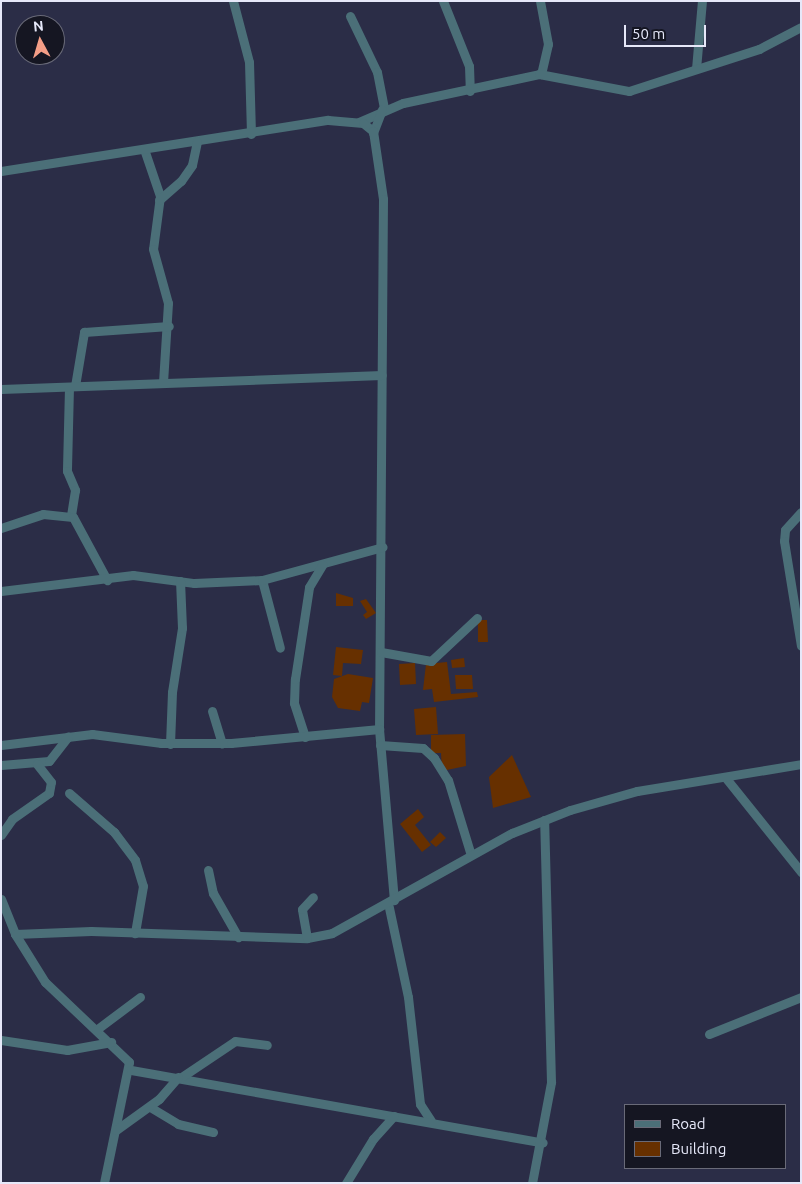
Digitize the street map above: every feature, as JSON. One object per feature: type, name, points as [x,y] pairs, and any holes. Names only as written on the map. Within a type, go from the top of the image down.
[{"type":"street","points":[[233,1],[249,62],[251,134]]},
{"type":"street","points":[[443,1],[469,66],[470,91]]},
{"type":"street","points":[[540,1],[548,44],[541,74]]},
{"type":"street","points":[[696,69],[702,1]]},
{"type":"street","points":[[350,16],[377,72],[383,110],[373,133],[383,199],[382,375],[384,547],[379,729],[391,902],[408,998],[420,1104],[431,1121]]},
{"type":"street","points":[[1,171],[251,134],[322,121],[358,122],[383,110],[541,74],[624,91],[759,49],[801,27]]},
{"type":"street","points":[[358,122],[373,133]]},
{"type":"street","points":[[159,200],[181,181],[192,165],[197,142]]},
{"type":"street","points":[[144,149],[159,200],[152,235],[168,303],[169,326],[163,382]]},
{"type":"street","points":[[70,516],[75,490],[67,471],[72,387],[84,332],[169,326]]},
{"type":"street","points":[[1,389],[382,375]]},
{"type":"street","points":[[801,512],[786,530],[784,541],[801,646]]},
{"type":"street","points":[[1,528],[43,514],[70,516],[80,524],[107,580]]},
{"type":"street","points":[[1,591],[107,580],[134,575],[180,581],[262,580],[384,547]]},
{"type":"street","points":[[305,737],[294,704],[295,679],[309,587],[322,565]]},
{"type":"street","points":[[262,580],[280,648]]},
{"type":"street","points":[[170,744],[172,692],[182,628],[180,581]]},
{"type":"street","points":[[381,652],[412,661],[432,661],[477,618]]},
{"type":"street","points":[[212,711],[222,744]]},
{"type":"street","points":[[1,745],[99,735],[170,744],[222,744],[379,729]]},
{"type":"street","points":[[1,765],[37,764],[56,754],[68,737]]},
{"type":"street","points":[[380,745],[423,748],[434,758],[448,780],[471,854]]},
{"type":"street","points":[[1,836],[12,819],[49,794],[51,782],[37,764]]},
{"type":"street","points":[[15,934],[135,933],[307,938],[332,933],[391,902],[471,854],[544,820],[637,791],[801,764]]},
{"type":"street","points":[[725,777],[801,872]]},
{"type":"street","points":[[69,793],[114,832],[136,860],[143,886],[135,933]]},
{"type":"street","points":[[532,1183],[543,1143],[551,1082],[544,820]]},
{"type":"street","points":[[208,870],[213,893],[238,937]]},
{"type":"street","points":[[307,938],[302,909],[313,898]]},
{"type":"street","points":[[1,899],[15,934],[45,982],[111,1042],[131,1070],[431,1121],[543,1143]]},
{"type":"street","points":[[96,1030],[140,997]]},
{"type":"street","points":[[709,1034],[801,997]]},
{"type":"street","points":[[1,1040],[67,1050],[111,1042]]},
{"type":"street","points":[[116,1130],[150,1107],[179,1078],[235,1041],[267,1045]]},
{"type":"street","points":[[104,1183],[131,1070]]},
{"type":"street","points":[[150,1107],[178,1124],[213,1132]]},
{"type":"street","points":[[346,1183],[373,1139],[394,1116]]},
{"type":"building","points":[[336,593],[353,598],[353,606],[336,606]]},
{"type":"building","points":[[366,599],[376,613],[366,619],[363,615],[367,612],[360,601]]},
{"type":"building","points":[[478,620],[487,620],[488,642],[478,642]]},
{"type":"building","points":[[336,647],[363,650],[361,664],[343,663],[342,676],[333,675]]},
{"type":"building","points":[[464,658],[465,667],[452,668],[451,660]]},
{"type":"building","points":[[447,662],[451,694],[477,692],[478,697],[434,702],[432,689],[423,690],[426,664]]},
{"type":"building","points":[[415,663],[416,684],[400,685],[399,664]]},
{"type":"building","points":[[348,674],[373,678],[369,703],[362,702],[360,711],[338,708],[332,697],[334,679]]},
{"type":"building","points":[[455,675],[472,675],[473,689],[456,689]]},
{"type":"building","points":[[436,707],[438,734],[416,735],[414,709]]},
{"type":"building","points":[[465,734],[466,766],[442,771],[441,753],[431,753],[431,735]]},
{"type":"building","points":[[512,755],[531,797],[493,808],[489,777]]},
{"type":"building","points":[[418,809],[424,817],[415,825],[431,845],[422,852],[400,824]]},
{"type":"building","points":[[440,832],[446,838],[436,847],[430,842]]}]
